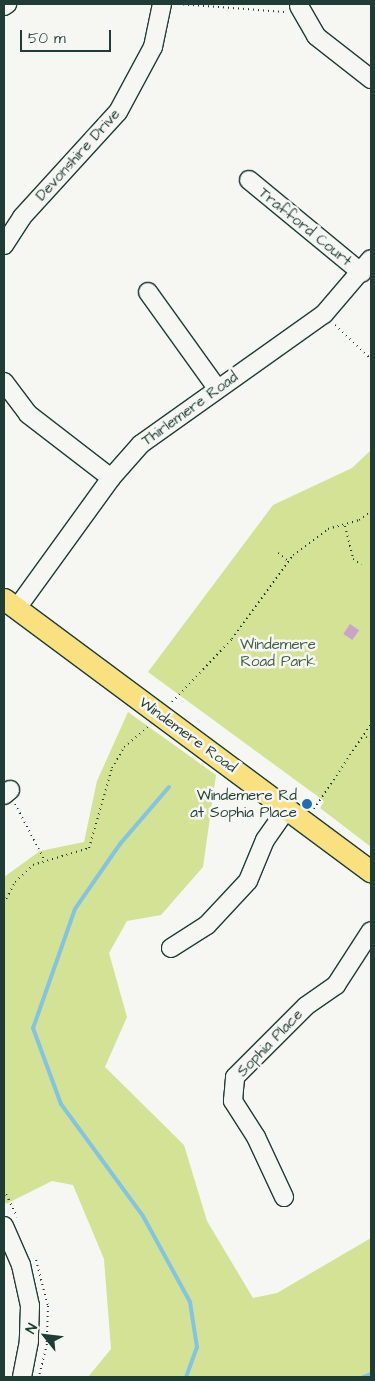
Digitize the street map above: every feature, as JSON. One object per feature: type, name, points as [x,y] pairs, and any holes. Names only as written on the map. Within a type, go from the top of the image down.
[{"type":"main road","name":"Windemere Road","points":[[10,603],[166,709],[305,822],[371,872]]},
{"type":"street","name":"Devonshire Drive","points":[[4,245],[22,217],[118,112],[152,47],[162,4]]},
{"type":"street","points":[[299,6],[316,36],[371,79]]},
{"type":"street","name":"Trafford Court","points":[[249,180],[367,266]]},
{"type":"street","name":"Thirlemere Road","points":[[10,603],[111,478],[141,444],[217,388],[324,314],[367,266]]},
{"type":"street","points":[[148,292],[217,388]]},
{"type":"street","points":[[4,382],[28,414],[111,478]]},
{"type":"street","points":[[171,948],[207,925],[248,881],[265,840],[288,808]]},
{"type":"street","name":"Sophia Place","points":[[284,1197],[256,1137],[232,1101],[233,1083],[306,1006],[336,985],[371,931]]},
{"type":"street","points":[[4,1226],[21,1265],[30,1306],[30,1332],[22,1377]]},
{"type":"path","points":[[168,4],[285,12],[299,6]]},
{"type":"path","points":[[324,314],[371,359]]},
{"type":"path","points":[[4,903],[22,873],[44,859],[89,848],[112,768],[132,738],[166,709],[232,639],[288,561],[309,540],[328,529],[346,526],[371,511]]},
{"type":"path","points":[[346,526],[353,559],[361,565]]},
{"type":"path","points":[[278,553],[288,561]]},
{"type":"path","points":[[305,822],[366,737],[371,724]]},
{"type":"path","points":[[366,737],[371,741]]},
{"type":"path","points":[[7,793],[44,859]]},
{"type":"green space","name":"Windemere Road Park","points":[[371,450],[371,847],[320,808],[324,801],[148,672],[273,505],[352,468]]},
{"type":"green space","points":[[128,712],[216,775],[203,867],[161,915],[127,921],[109,953],[127,1017],[105,1067],[184,1145],[207,1221],[253,1298],[277,1293],[371,1238],[371,1377],[88,1377],[111,1349],[104,1259],[73,1185],[52,1181],[6,1204],[4,1198],[4,877],[40,851],[84,842],[97,781]]},
{"type":"building","points":[[350,624],[359,630],[352,640],[343,634]]},
{"type":"waterway","points":[[169,787],[120,844],[75,909],[33,1028],[61,1104],[143,1216],[190,1302],[197,1347],[186,1377]]},
{"type":"waterway","points":[[363,1377],[371,1374]]},
{"type":"place","name":"Windemere Rd at Sophia Place","points":[[307,804]]}]
